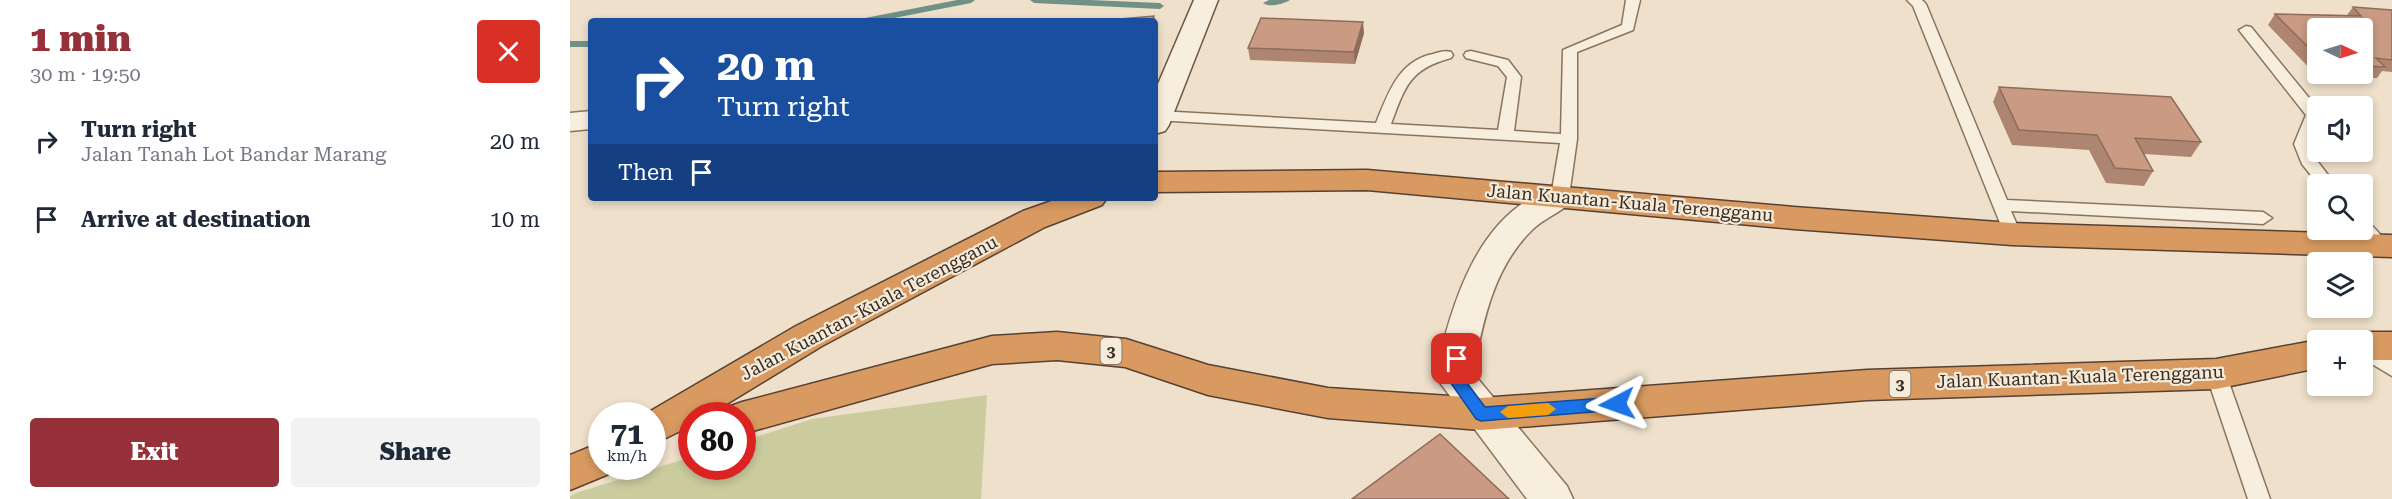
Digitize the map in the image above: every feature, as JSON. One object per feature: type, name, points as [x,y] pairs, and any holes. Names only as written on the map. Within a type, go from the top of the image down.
[{"type":"highway","name":"Jalan Kuantan-Kuala Terengganu","points":[[1158,182],[1368,180],[1794,218],[2012,234],[2378,239]]},
{"type":"highway","name":"Jalan Kuantan-Kuala Terengganu","points":[[666,421],[819,331],[1034,219],[1083,201]]},
{"type":"highway","name":"Jalan Kuantan-Kuala Terengganu","points":[[756,414],[992,350],[1057,346],[1126,352],[1208,380],[1328,403],[1481,414],[1866,385],[2216,374],[2307,356]]},
{"type":"highway","points":[[2373,346],[2392,346]]},
{"type":"highway","points":[[570,473],[588,465]]},
{"type":"street","points":[[1158,114],[1206,0]]},
{"type":"street","points":[[570,122],[588,120]]},
{"type":"street","points":[[1552,499],[1481,414],[1454,376],[1468,316],[1486,266],[1518,225],[1560,196]]},
{"type":"lane","points":[[1560,196],[1569,139],[1570,50],[1628,27],[1633,0]]},
{"type":"lane","points":[[1914,0],[1919,4],[2012,234]]},
{"type":"lane","points":[[2246,30],[2314,115],[2302,144],[2310,164],[2318,174]]},
{"type":"lane","points":[[1382,128],[1405,73],[1417,62],[1446,55]]},
{"type":"lane","points":[[1471,55],[1503,63],[1514,77],[1505,135]]},
{"type":"lane","points":[[1158,119],[1382,128],[1569,139]]},
{"type":"lane","points":[[2001,205],[2263,218]]},
{"type":"lane","points":[[2373,354],[2392,368]]},
{"type":"lane","points":[[2216,374],[2259,499]]},
{"type":"green space","points":[[987,395],[981,499],[570,499],[570,496],[576,493],[618,480],[666,480],[666,465],[678,461],[678,480],[756,480],[756,437],[812,419]]},
{"type":"building","points":[[2353,7],[2392,10],[2392,60],[2376,58],[2385,67],[2373,66],[2373,18],[2307,18],[2307,46],[2275,14],[2361,16]]},
{"type":"building","points":[[1261,18],[1363,22],[1354,52],[1248,48]]},
{"type":"building","points":[[1999,87],[2171,97],[2201,142],[2135,138],[2153,171],[2115,168],[2097,135],[2019,130]]},
{"type":"building","points":[[1440,434],[1509,499],[1352,499]]},
{"type":"waterway","points":[[880,18],[971,0]]},
{"type":"waterway","points":[[1034,0],[1160,6]]},
{"type":"waterway","points":[[1267,3],[1286,0]]},
{"type":"waterway","points":[[570,44],[588,44]]},
{"type":"slow traffic","points":[[1508,412],[1548,409]]},
{"type":"route","points":[[1457,359],[1454,376],[1481,414],[1617,404]]}]
